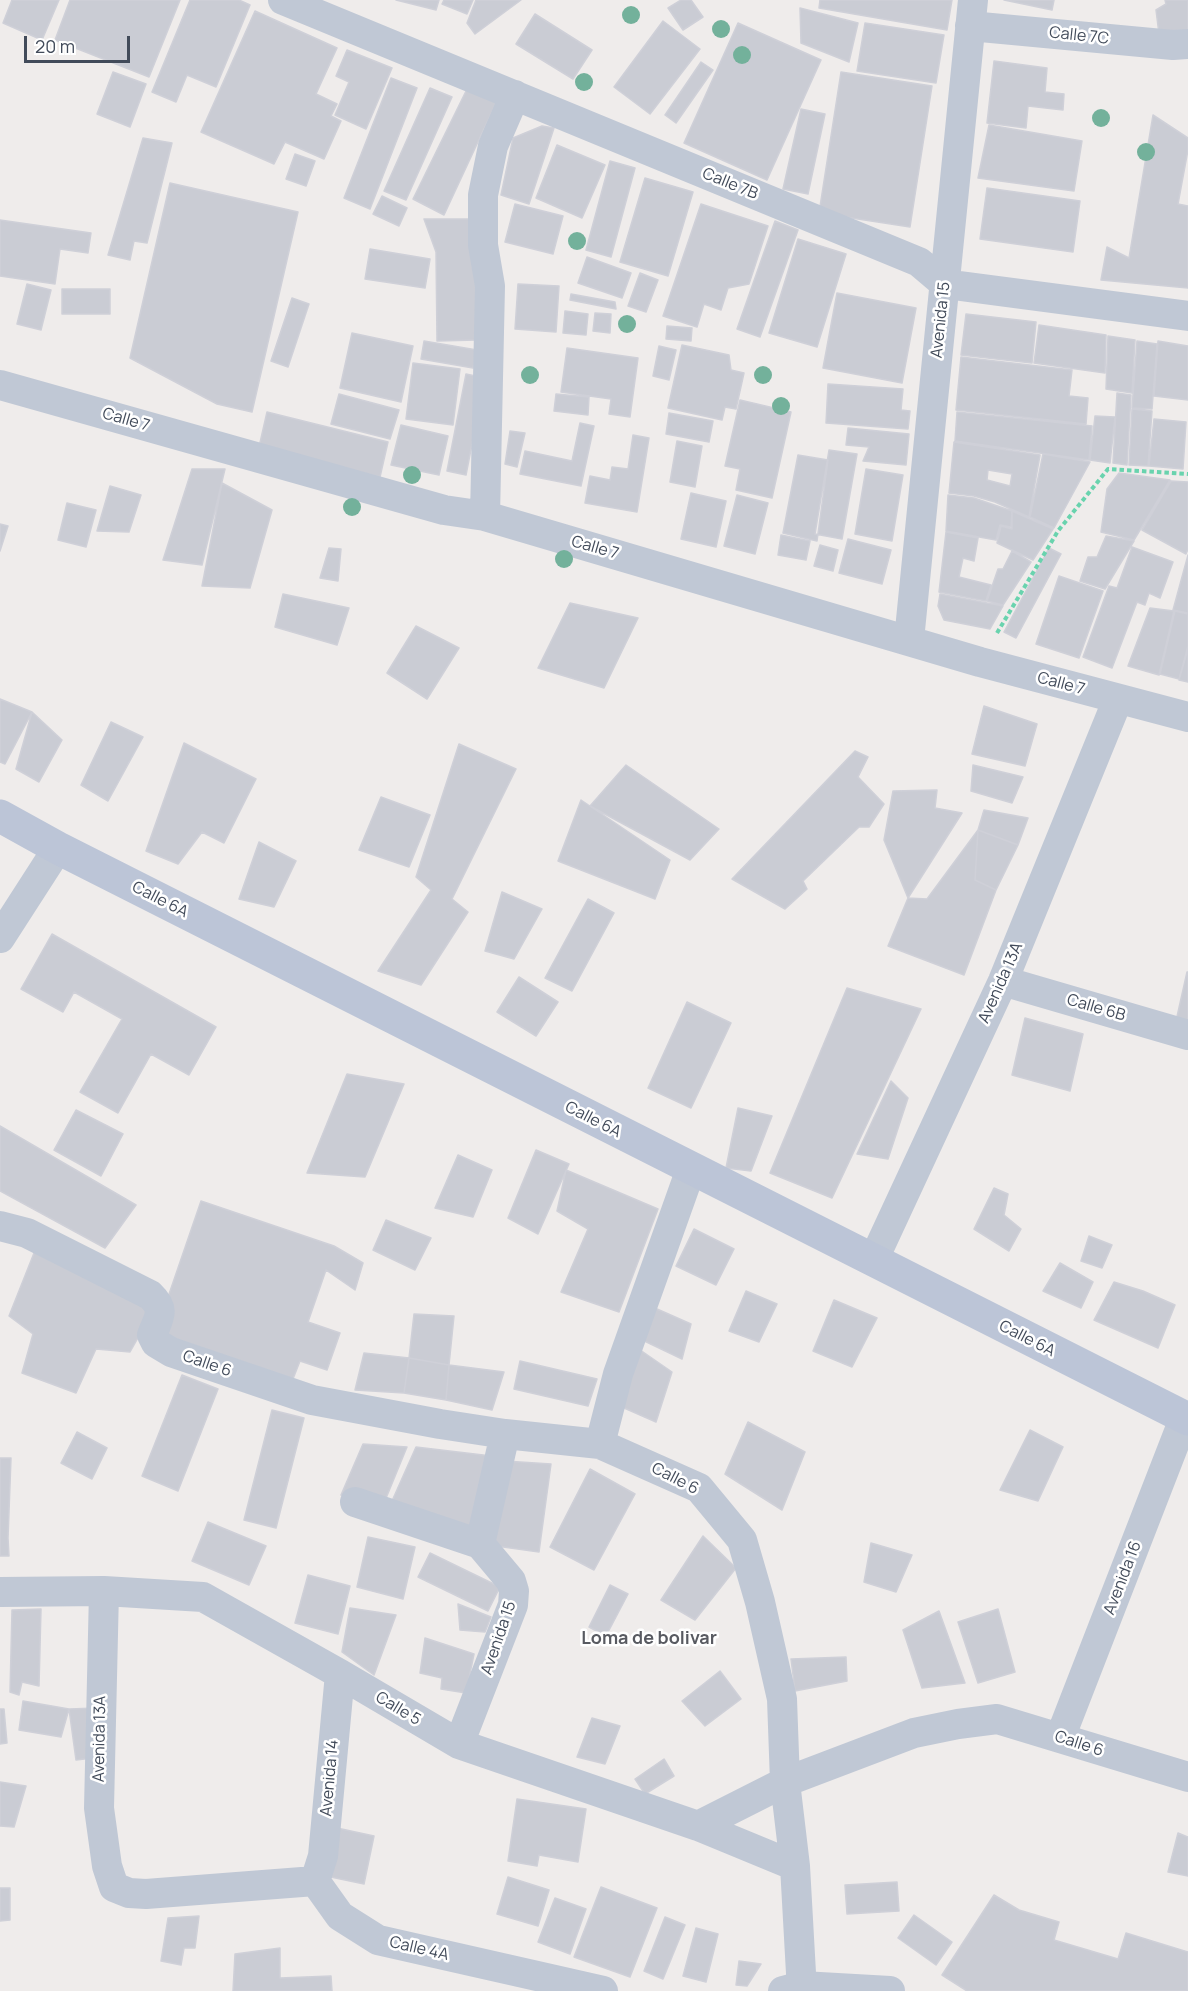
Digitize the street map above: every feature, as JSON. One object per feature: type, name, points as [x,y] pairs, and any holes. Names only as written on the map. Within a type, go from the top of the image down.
[{"type":"street","name":"Calle 7B","points":[[283,0],[920,262],[945,284]]},
{"type":"street","name":"Calle 7C","points":[[971,13],[1173,45],[1188,44]]},
{"type":"street","name":"Avenida 15","points":[[909,640],[971,13]]},
{"type":"street","points":[[485,516],[490,286],[483,245],[483,195],[493,146],[515,95]]},
{"type":"street","points":[[945,284],[1188,316]]},
{"type":"street","name":"Calle 7","points":[[0,385],[444,510],[485,516],[980,662],[1188,717]]},
{"type":"street","name":"Avenida 13A","points":[[873,1261],[1004,981],[1119,699]]},
{"type":"street","name":"Calle 6A","points":[[0,816],[58,848],[1186,1419]]},
{"type":"street","points":[[0,938],[58,848]]},
{"type":"street","name":"Calle 6B","points":[[1004,981],[1188,1035]]},
{"type":"street","points":[[600,1444],[618,1374],[691,1169]]},
{"type":"street","name":"Calle 6","points":[[0,1226],[27,1233],[150,1295],[159,1303],[161,1314],[152,1335],[156,1343],[171,1352],[312,1401],[505,1434],[600,1444],[699,1488],[742,1539],[760,1602],[782,1699],[785,1782],[914,1733],[997,1719],[1188,1777]]},
{"type":"street","name":"Avenida 16","points":[[1060,1738],[1186,1419]]},
{"type":"street","points":[[355,1502],[480,1545],[505,1434]]},
{"type":"street","name":"Avenida 15","points":[[459,1744],[513,1605],[514,1591],[511,1581],[480,1545]]},
{"type":"street","name":"Avenida 13A","points":[[104,1591],[99,1808],[107,1866],[114,1887],[129,1893],[146,1894],[315,1881]]},
{"type":"street","name":"Calle 5","points":[[0,1592],[104,1591],[203,1598],[340,1674],[459,1744],[698,1826],[795,1866]]},
{"type":"street","name":"Avenida 14","points":[[315,1881],[323,1856],[340,1674]]},
{"type":"street","points":[[698,1826],[785,1782],[795,1866],[796,1989],[890,1991]]},
{"type":"street","name":"Calle 4A","points":[[315,1881],[340,1916],[378,1940],[603,1991]]},
{"type":"path","points":[[980,662],[1058,531],[1108,470],[1188,474]]},
{"type":"building","points":[[12,0],[59,0],[42,40],[3,23]]},
{"type":"building","points":[[70,0],[180,0],[149,77],[55,40]]},
{"type":"building","points":[[190,0],[239,0],[250,5],[216,87],[187,75],[176,102],[152,92]]},
{"type":"building","points":[[396,0],[439,0],[436,10]]},
{"type":"building","points":[[444,0],[473,0],[467,14],[442,4]]},
{"type":"building","points":[[476,0],[521,0],[475,34],[467,23]]},
{"type":"building","points":[[681,0],[691,0],[703,17],[683,30],[668,8]]},
{"type":"building","points":[[820,0],[952,0],[947,30],[819,8]]},
{"type":"building","points":[[1004,0],[1054,0],[1052,10]]},
{"type":"building","points":[[1165,0],[1188,0],[1188,34],[1159,34],[1156,10],[1166,4]]},
{"type":"building","points":[[800,8],[858,23],[849,62],[801,43]]},
{"type":"building","points":[[255,11],[337,48],[316,94],[337,104],[331,116],[341,121],[324,159],[285,142],[274,164],[201,132]]},
{"type":"building","points":[[535,14],[592,50],[573,79],[516,44]]},
{"type":"building","points":[[663,21],[700,49],[650,114],[614,87]]},
{"type":"building","points":[[738,23],[821,60],[767,180],[684,143]]},
{"type":"building","points":[[865,23],[944,35],[936,83],[857,71]]},
{"type":"building","points":[[347,50],[392,68],[366,129],[335,115],[349,82],[336,76]]},
{"type":"building","points":[[994,61],[1047,68],[1045,92],[1064,94],[1063,110],[1028,106],[1026,128],[987,123]]},
{"type":"building","points":[[701,62],[713,70],[676,123],[665,115]]},
{"type":"building","points":[[113,72],[146,84],[130,127],[97,114]]},
{"type":"building","points":[[841,72],[932,86],[910,227],[819,213]]},
{"type":"building","points":[[391,78],[417,88],[370,209],[344,198]]},
{"type":"building","points":[[468,87],[497,101],[444,215],[413,199]]},
{"type":"building","points":[[430,88],[452,97],[406,200],[384,191]]},
{"type":"building","points":[[801,109],[825,114],[808,194],[783,189]]},
{"type":"building","points":[[1153,115],[1188,138],[1178,204],[1188,206],[1188,288],[1101,280],[1107,247],[1129,258]]},
{"type":"building","points":[[989,125],[1082,141],[1074,191],[978,178]]},
{"type":"building","points":[[542,126],[554,128],[529,204],[501,195],[513,138]]},
{"type":"building","points":[[143,138],[172,143],[147,243],[134,241],[130,260],[108,255]]},
{"type":"building","points":[[557,145],[605,165],[582,218],[536,198]]},
{"type":"building","points":[[295,154],[315,161],[306,186],[286,179]]},
{"type":"building","points":[[610,161],[635,168],[611,257],[586,250]]},
{"type":"building","points":[[645,178],[693,192],[668,276],[620,262]]},
{"type":"building","points":[[170,183],[298,212],[252,412],[217,404],[130,358]]},
{"type":"building","points":[[987,188],[1080,201],[1073,252],[980,239]]},
{"type":"building","points":[[382,196],[407,208],[399,226],[373,214]]},
{"type":"building","points":[[515,204],[563,216],[553,254],[505,242]]},
{"type":"building","points":[[701,204],[768,226],[749,284],[728,288],[721,310],[704,304],[697,327],[663,316]]},
{"type":"building","points":[[424,219],[475,219],[477,340],[437,341],[436,252]]},
{"type":"building","points":[[0,220],[91,233],[88,253],[60,249],[55,284],[0,276]]},
{"type":"building","points":[[775,221],[798,230],[760,337],[737,329]]},
{"type":"building","points":[[798,239],[846,254],[817,347],[769,333]]},
{"type":"building","points":[[370,249],[430,259],[425,288],[365,279]]},
{"type":"building","points":[[587,257],[631,273],[622,298],[578,283]]},
{"type":"building","points":[[640,273],[658,280],[646,312],[628,306]]},
{"type":"building","points":[[27,284],[51,290],[41,330],[17,324]]},
{"type":"building","points":[[518,284],[559,286],[556,332],[515,329]]},
{"type":"building","points":[[62,289],[110,289],[110,314],[62,314]]},
{"type":"building","points":[[837,293],[916,308],[902,383],[823,368]]},
{"type":"building","points":[[571,294],[615,302],[616,309],[570,300]]},
{"type":"building","points":[[292,298],[309,304],[288,367],[271,361]]},
{"type":"building","points":[[565,311],[588,314],[586,335],[563,333]]},
{"type":"building","points":[[595,313],[611,314],[610,333],[593,331]]},
{"type":"building","points":[[966,314],[1036,322],[1032,363],[961,355]]},
{"type":"building","points":[[1039,325],[1106,335],[1105,373],[1034,363]]},
{"type":"building","points":[[667,326],[692,328],[691,341],[666,339]]},
{"type":"building","points":[[352,333],[413,346],[401,402],[340,388]]},
{"type":"building","points":[[1108,336],[1135,340],[1132,393],[1106,389]]},
{"type":"building","points":[[424,341],[477,350],[473,368],[421,359]]},
{"type":"building","points":[[1137,341],[1157,344],[1152,409],[1132,408]]},
{"type":"building","points":[[1158,341],[1188,346],[1188,400],[1154,396]]},
{"type":"building","points":[[682,345],[729,355],[731,370],[744,373],[736,409],[725,407],[722,420],[668,408]]},
{"type":"building","points":[[659,346],[676,350],[669,380],[653,376]]},
{"type":"building","points":[[567,348],[638,358],[630,417],[609,414],[611,399],[561,392]]},
{"type":"building","points":[[961,357],[1072,370],[1069,396],[1088,398],[1086,424],[956,410]]},
{"type":"building","points":[[413,363],[460,369],[453,425],[406,419]]},
{"type":"building","points":[[466,374],[485,378],[466,475],[447,471]]},
{"type":"building","points":[[828,384],[903,389],[901,410],[910,411],[908,429],[826,423]]},
{"type":"building","points":[[1117,393],[1131,395],[1127,465],[1113,463]]},
{"type":"building","points":[[339,394],[399,410],[390,439],[331,424]]},
{"type":"building","points":[[556,394],[589,397],[588,415],[554,411]]},
{"type":"building","points":[[740,400],[791,412],[772,498],[736,490],[740,469],[725,466]]},
{"type":"building","points":[[1132,409],[1152,411],[1148,466],[1129,465]]},
{"type":"building","points":[[267,412],[388,442],[380,477],[259,447]]},
{"type":"building","points":[[957,412],[1092,426],[1089,460],[955,441]]},
{"type":"building","points":[[669,413],[713,421],[709,442],[666,434]]},
{"type":"building","points":[[1095,416],[1115,417],[1110,463],[1090,460]]},
{"type":"building","points":[[1154,419],[1186,422],[1183,469],[1149,466]]},
{"type":"building","points":[[580,423],[594,426],[581,486],[520,474],[525,451],[572,461]]},
{"type":"building","points":[[401,425],[448,436],[439,475],[391,465]]},
{"type":"building","points":[[848,428],[909,434],[906,465],[863,461],[869,447],[846,445]]},
{"type":"building","points":[[510,431],[525,433],[517,467],[505,464]]},
{"type":"building","points":[[633,435],[649,438],[637,512],[585,503],[590,476],[610,480],[612,467],[628,469]]},
{"type":"building","points":[[677,441],[702,446],[695,487],[670,482]]},
{"type":"building","points":[[954,442],[1040,455],[1029,517],[995,502],[974,496],[949,493]],"holes":[[[988,470],[1012,474],[1010,486],[987,480]]]},
{"type":"building","points":[[829,450],[857,454],[842,539],[815,534]]},
{"type":"building","points":[[1043,454],[1090,462],[1054,528],[1030,517]]},
{"type":"building","points":[[798,455],[828,460],[817,541],[783,533]]},
{"type":"building","points":[[192,469],[225,469],[202,565],[163,560]]},
{"type":"building","points":[[866,469],[903,475],[892,541],[855,534]]},
{"type":"building","points":[[1119,473],[1170,480],[1134,540],[1101,532],[1107,489]]},
{"type":"building","points":[[1171,481],[1188,482],[1188,549],[1186,554],[1142,530]]},
{"type":"building","points":[[222,483],[272,510],[250,588],[202,586]]},
{"type":"building","points":[[110,486],[141,495],[129,532],[97,531]]},
{"type":"building","points":[[691,493],[726,501],[716,547],[681,539]]},
{"type":"building","points":[[737,495],[768,503],[755,554],[724,546]]},
{"type":"building","points":[[948,495],[974,498],[1012,511],[1011,527],[1000,525],[996,540],[946,531]]},
{"type":"building","points":[[67,503],[96,510],[86,547],[58,540]]},
{"type":"building","points":[[1012,511],[1053,529],[1033,560],[997,543],[1001,526],[1012,529]]},
{"type":"building","points":[[0,524],[8,526],[0,551]]},
{"type":"building","points":[[946,532],[978,538],[974,561],[963,558],[959,577],[991,585],[986,601],[939,592]]},
{"type":"building","points":[[781,535],[810,541],[806,560],[778,555]]},
{"type":"building","points":[[1106,536],[1134,541],[1105,589],[1080,581],[1088,557],[1097,557]]},
{"type":"building","points":[[848,539],[891,550],[882,584],[839,573]]},
{"type":"building","points":[[820,545],[838,550],[833,571],[814,566]]},
{"type":"building","points":[[1132,547],[1173,562],[1160,598],[1149,593],[1145,605],[1137,602],[1112,668],[1083,657],[1109,586],[1117,588]]},
{"type":"building","points":[[329,548],[341,549],[338,581],[320,578]]},
{"type":"building","points":[[1049,548],[1061,554],[1016,638],[1004,632]]},
{"type":"building","points":[[1012,551],[1031,562],[1003,605],[987,601],[998,569],[1003,569]]},
{"type":"building","points":[[1188,555],[1188,613],[1173,610]]},
{"type":"building","points":[[1059,576],[1103,591],[1079,658],[1036,644]]},
{"type":"building","points":[[283,594],[349,608],[337,645],[275,627]]},
{"type":"building","points":[[940,594],[1003,606],[990,629],[944,620],[938,606]]},
{"type":"building","points":[[570,603],[638,618],[604,688],[538,668]]},
{"type":"building","points":[[1150,608],[1174,611],[1159,675],[1128,666]]},
{"type":"building","points":[[1175,611],[1188,614],[1188,646],[1179,679],[1160,674]]},
{"type":"building","points":[[416,626],[459,648],[427,699],[387,673]]},
{"type":"building","points":[[1188,649],[1188,682],[1179,680]]},
{"type":"building","points":[[0,699],[32,712],[5,764],[0,762]]},
{"type":"building","points":[[984,706],[1037,724],[1025,766],[972,754]]},
{"type":"building","points":[[32,712],[62,740],[39,782],[16,769]]},
{"type":"building","points":[[111,722],[143,737],[108,801],[81,785]]},
{"type":"building","points":[[184,743],[256,779],[224,843],[202,832],[178,864],[146,851]]},
{"type":"building","points":[[459,744],[516,769],[452,899],[468,912],[421,985],[378,971],[431,890],[416,877]]},
{"type":"building","points":[[855,751],[868,757],[858,777],[884,804],[869,827],[859,827],[803,881],[807,889],[785,909],[732,879]]},
{"type":"building","points":[[626,765],[719,829],[690,860],[590,806]]},
{"type":"building","points":[[973,765],[1023,777],[1012,803],[971,791]]},
{"type":"building","points":[[937,790],[935,808],[962,813],[908,898],[884,840],[893,791]]},
{"type":"building","points":[[381,797],[430,815],[409,867],[359,850]]},
{"type":"building","points":[[581,800],[670,860],[655,899],[558,861]]},
{"type":"building","points":[[984,810],[1028,818],[1018,845],[978,830]]},
{"type":"building","points":[[978,830],[1018,845],[996,890],[975,880]]},
{"type":"building","points":[[978,830],[975,880],[996,890],[964,975],[888,946],[908,898],[927,899]]},
{"type":"building","points":[[259,842],[296,861],[274,907],[239,899]]},
{"type":"building","points":[[502,892],[542,909],[514,959],[485,951]]},
{"type":"building","points":[[588,899],[614,913],[572,991],[545,978]]},
{"type":"building","points":[[52,934],[216,1027],[189,1075],[151,1054],[118,1113],[80,1092],[122,1019],[74,992],[63,1012],[21,989]]},
{"type":"building","points":[[1188,972],[1188,1033],[1174,1030]]},
{"type":"building","points":[[519,977],[558,1002],[536,1036],[497,1012]]},
{"type":"building","points":[[847,988],[921,1009],[832,1198],[770,1173]]},
{"type":"building","points":[[687,1002],[731,1023],[691,1108],[648,1088]]},
{"type":"building","points":[[1025,1018],[1083,1034],[1070,1091],[1012,1075]]},
{"type":"building","points":[[347,1074],[404,1084],[365,1177],[307,1173]]},
{"type":"building","points":[[891,1081],[908,1098],[888,1159],[857,1154]]},
{"type":"building","points":[[738,1108],[772,1116],[751,1171],[726,1168]]},
{"type":"building","points":[[76,1110],[123,1134],[101,1176],[54,1150]]},
{"type":"building","points":[[0,1126],[136,1205],[105,1248],[0,1191]]},
{"type":"building","points":[[536,1150],[569,1164],[538,1234],[508,1218]]},
{"type":"building","points":[[458,1155],[492,1170],[473,1217],[435,1208]]},
{"type":"building","points":[[566,1170],[658,1209],[619,1312],[561,1292],[588,1229],[557,1211]]},
{"type":"building","points":[[994,1188],[1008,1194],[1004,1215],[1021,1229],[1009,1251],[974,1229]]},
{"type":"building","points":[[201,1201],[334,1246],[363,1263],[355,1290],[326,1270],[308,1322],[340,1333],[327,1370],[300,1361],[293,1379],[156,1332]]},
{"type":"building","points":[[386,1220],[431,1238],[415,1270],[373,1250]]},
{"type":"building","points":[[694,1229],[734,1249],[716,1285],[676,1266]]},
{"type":"building","points":[[1089,1236],[1112,1245],[1102,1268],[1081,1261]]},
{"type":"building","points":[[36,1248],[156,1306],[130,1352],[96,1349],[76,1393],[22,1373],[33,1334],[9,1316]]},
{"type":"building","points":[[1060,1263],[1093,1282],[1081,1308],[1043,1291]]},
{"type":"building","points":[[1114,1282],[1143,1291],[1175,1305],[1158,1348],[1094,1320]]},
{"type":"building","points":[[746,1291],[777,1304],[759,1342],[729,1331]]},
{"type":"building","points":[[834,1300],[877,1318],[852,1367],[813,1351]]},
{"type":"building","points":[[648,1305],[691,1324],[682,1359],[636,1337]]},
{"type":"building","points":[[414,1314],[454,1316],[449,1365],[409,1358]]},
{"type":"building","points":[[633,1345],[672,1372],[656,1422],[615,1404]]},
{"type":"building","points":[[364,1353],[409,1358],[404,1393],[355,1390]]},
{"type":"building","points":[[409,1358],[449,1365],[446,1400],[404,1393]]},
{"type":"building","points":[[520,1361],[597,1379],[588,1406],[514,1389]]},
{"type":"building","points":[[449,1365],[504,1372],[492,1410],[446,1400]]},
{"type":"building","points":[[182,1375],[218,1389],[178,1491],[142,1476]]},
{"type":"building","points":[[272,1410],[304,1418],[276,1528],[244,1520]]},
{"type":"building","points":[[748,1422],[805,1452],[782,1510],[725,1474]]},
{"type":"building","points":[[1030,1430],[1063,1447],[1038,1501],[1000,1490]]},
{"type":"building","points":[[77,1432],[107,1448],[92,1479],[61,1463]]},
{"type":"building","points":[[363,1444],[407,1447],[382,1508],[341,1495]]},
{"type":"building","points":[[416,1447],[500,1457],[479,1538],[388,1510]]},
{"type":"building","points":[[0,1458],[11,1458],[9,1556],[0,1556]]},
{"type":"building","points":[[505,1461],[551,1464],[539,1552],[489,1545]]},
{"type":"building","points":[[590,1469],[635,1494],[594,1570],[550,1547]]},
{"type":"building","points":[[208,1522],[266,1546],[249,1585],[192,1561]]},
{"type":"building","points":[[703,1536],[736,1568],[695,1620],[661,1600]]},
{"type":"building","points":[[368,1537],[415,1547],[403,1599],[357,1587]]},
{"type":"building","points":[[871,1543],[912,1555],[896,1592],[864,1582]]},
{"type":"building","points":[[430,1553],[500,1587],[488,1611],[418,1577]]},
{"type":"building","points":[[308,1575],[350,1586],[338,1634],[295,1623]]},
{"type":"building","points":[[610,1585],[628,1594],[606,1636],[589,1627]]},
{"type":"building","points":[[458,1604],[491,1617],[485,1632],[460,1630]]},
{"type":"building","points":[[350,1608],[396,1615],[374,1675],[342,1652]]},
{"type":"building","points":[[41,1609],[39,1686],[22,1682],[19,1695],[10,1692],[12,1610]]},
{"type":"building","points":[[998,1609],[1015,1672],[978,1683],[958,1622]]},
{"type":"building","points":[[939,1611],[965,1683],[922,1688],[903,1630]]},
{"type":"building","points":[[425,1638],[474,1654],[466,1693],[441,1689],[442,1678],[420,1673]]},
{"type":"building","points":[[846,1657],[847,1681],[795,1691],[791,1659]]},
{"type":"building","points":[[720,1671],[741,1699],[705,1726],[682,1701]]},
{"type":"building","points":[[23,1701],[69,1709],[61,1737],[19,1730]]},
{"type":"building","points":[[97,1708],[93,1758],[76,1760],[69,1709]]},
{"type":"building","points":[[0,1709],[4,1709],[7,1743],[0,1744]]},
{"type":"building","points":[[592,1718],[620,1726],[605,1764],[577,1757]]},
{"type":"building","points":[[664,1759],[674,1776],[645,1794],[635,1779]]},
{"type":"building","points":[[0,1782],[26,1786],[14,1827],[0,1826]]},
{"type":"building","points":[[517,1799],[586,1809],[578,1862],[539,1855],[537,1866],[508,1861]]},
{"type":"building","points":[[337,1828],[374,1836],[364,1884],[326,1876]]},
{"type":"building","points":[[1178,1833],[1188,1837],[1188,1876],[1168,1872]]},
{"type":"building","points":[[508,1877],[549,1890],[538,1926],[497,1914]]},
{"type":"building","points":[[897,1882],[899,1911],[847,1914],[845,1885]]},
{"type":"building","points":[[601,1887],[657,1908],[630,1977],[574,1957]]},
{"type":"building","points":[[0,1888],[10,1888],[10,1920],[0,1921]]},
{"type":"building","points":[[994,1895],[1019,1910],[1059,1922],[1054,1940],[1118,1959],[1126,1933],[1188,1952],[1188,1991],[967,1991],[942,1975]]},
{"type":"building","points":[[555,1898],[586,1909],[570,1954],[538,1942]]},
{"type":"building","points":[[914,1915],[952,1942],[936,1965],[898,1938]]},
{"type":"building","points":[[199,1916],[195,1948],[184,1948],[181,1965],[161,1961],[168,1918]]},
{"type":"building","points":[[665,1917],[685,1925],[663,1979],[644,1971]]},
{"type":"building","points":[[696,1928],[718,1934],[706,1982],[683,1976]]},
{"type":"building","points":[[280,1948],[280,1978],[331,1976],[332,1991],[233,1991],[235,1954]]},
{"type":"building","points":[[739,1961],[761,1964],[747,1986],[736,1985]]},
{"type":"district","name":"Loma de bolivar","points":[[649,1639]]}]
